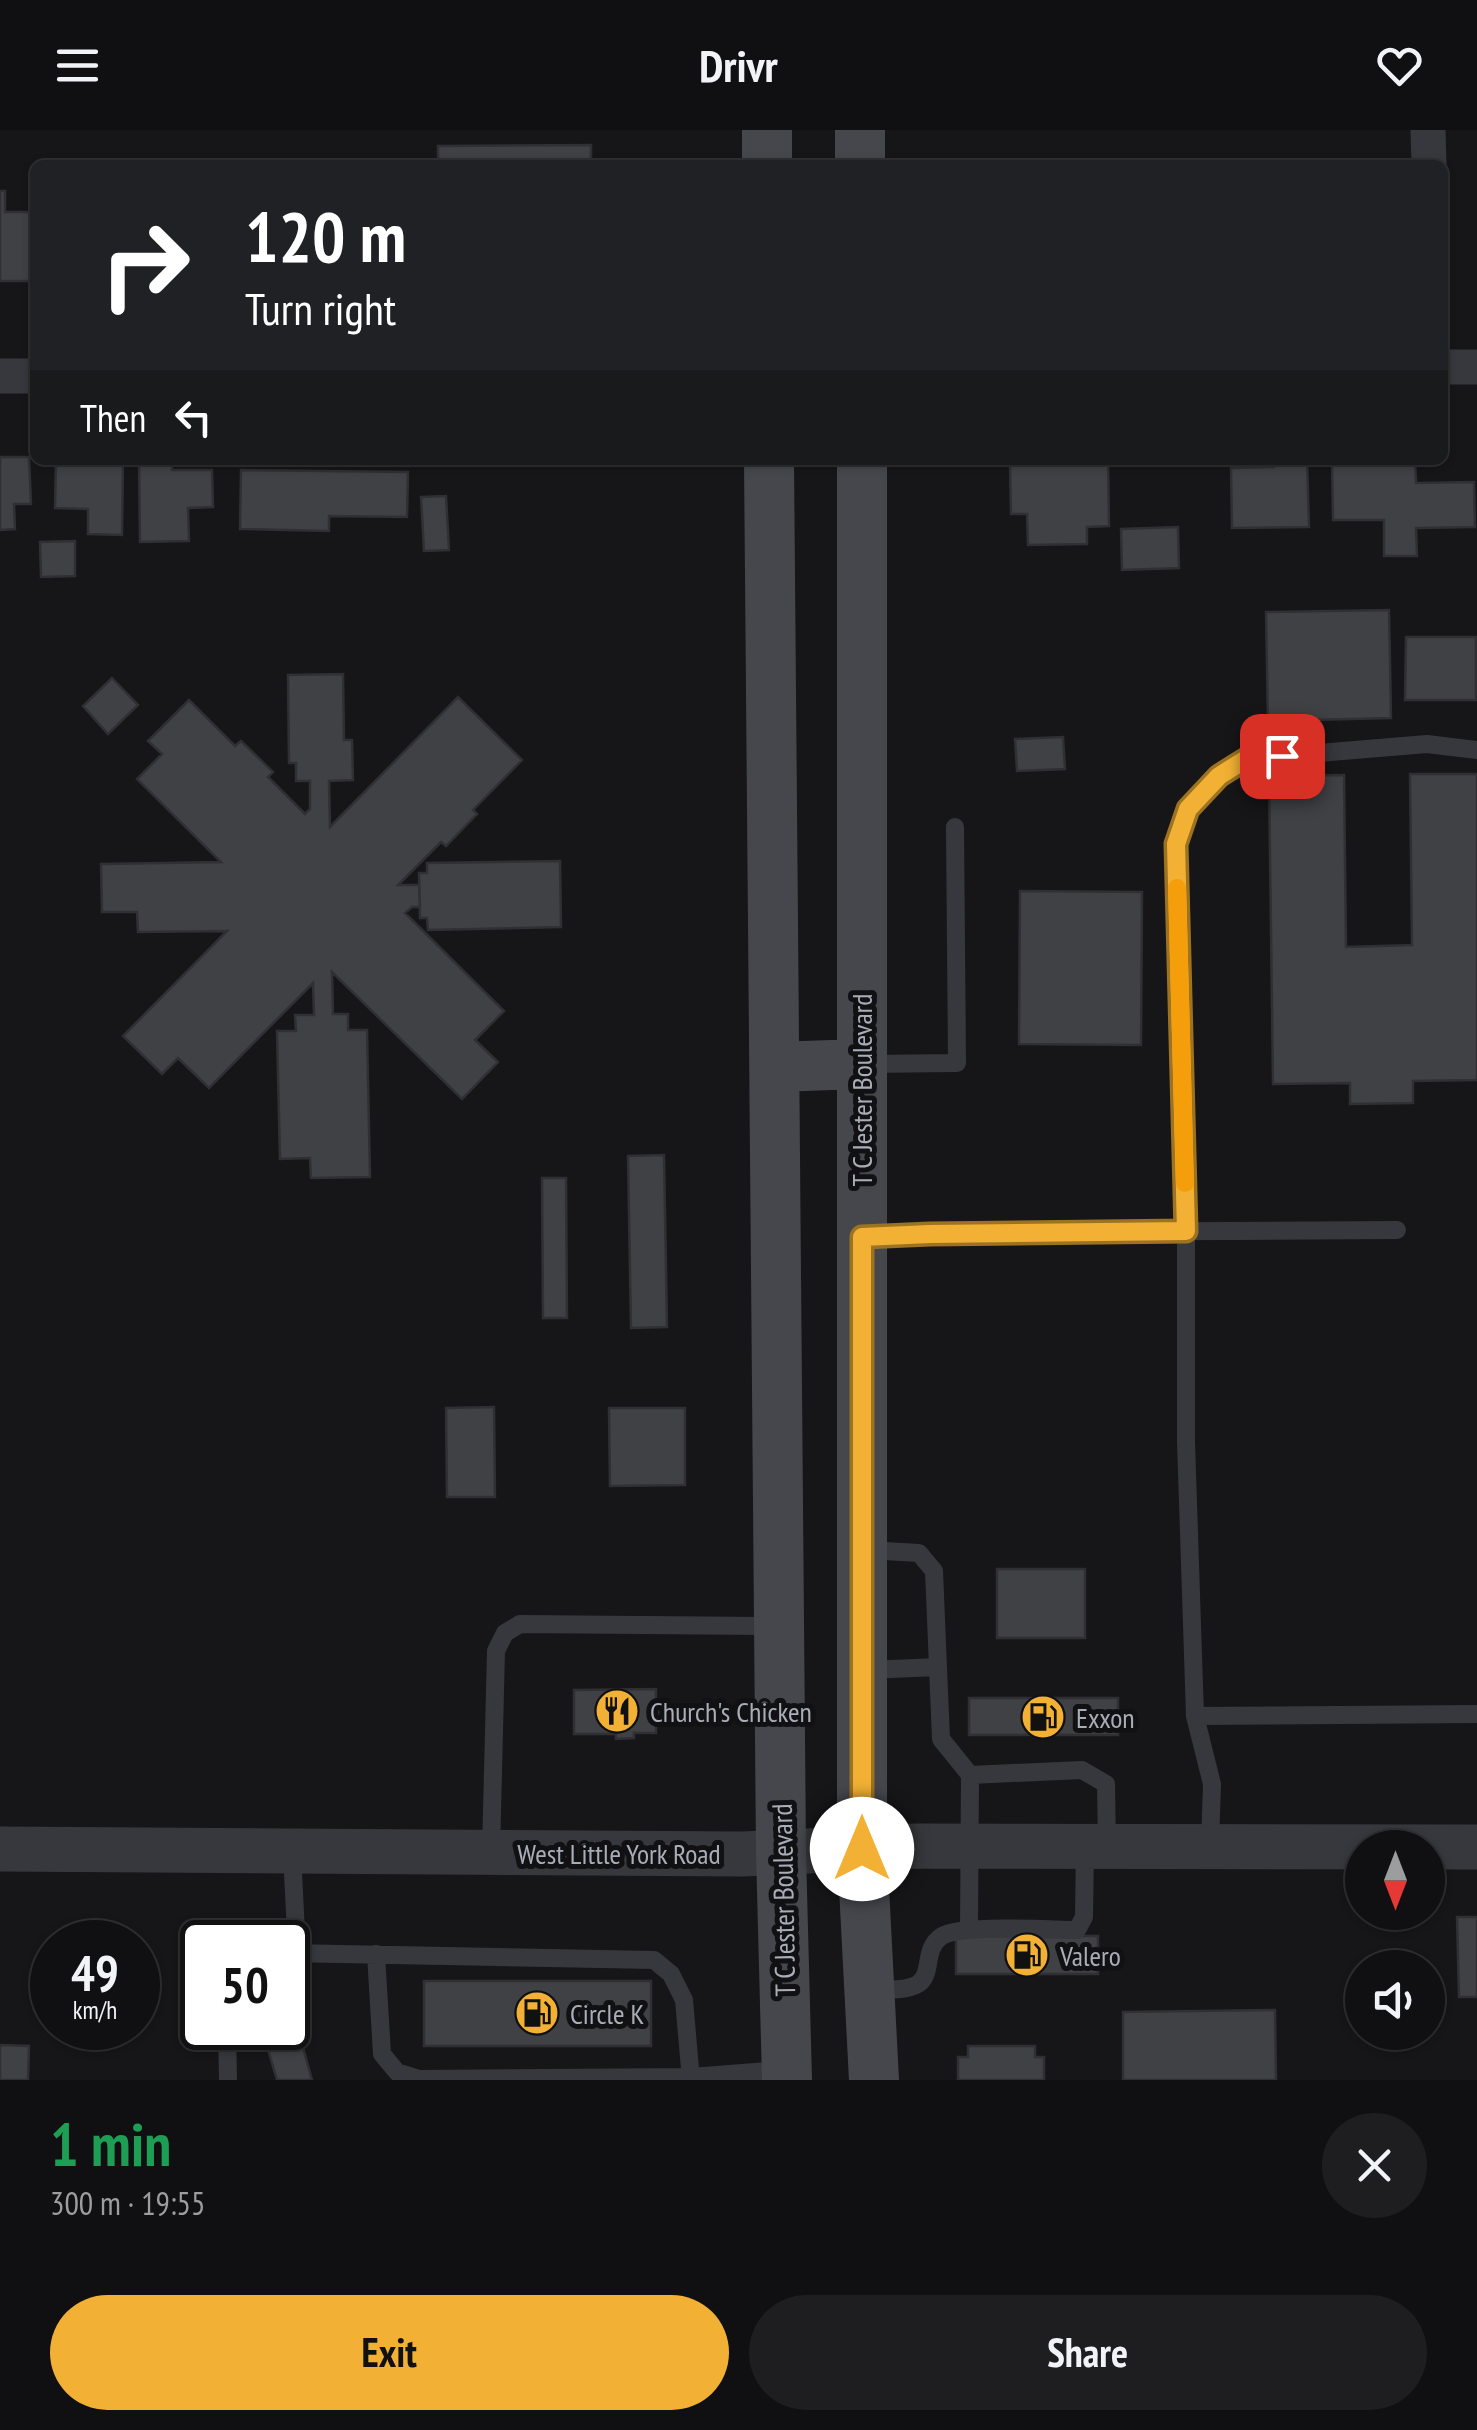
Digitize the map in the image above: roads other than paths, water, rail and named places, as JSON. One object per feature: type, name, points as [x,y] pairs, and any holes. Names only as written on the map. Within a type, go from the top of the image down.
[{"type":"main road","points":[[767,130],[768,160]]},
{"type":"main road","points":[[860,130],[860,160]]},
{"type":"main road","name":"T C Jester Boulevard","points":[[769,465],[780,1852],[787,2075]]},
{"type":"main road","name":"T C Jester Boulevard","points":[[862,465],[862,1849],[874,2080]]},
{"type":"main road","points":[[775,1067],[861,1064]]},
{"type":"street","points":[[1428,130],[1429,160]]},
{"type":"street","points":[[1448,367],[1477,367]]},
{"type":"street","points":[[0,376],[30,376]]},
{"type":"street","name":"West Little York Road","points":[[0,1849],[743,1854],[971,1847],[1477,1847]]},
{"type":"lane","points":[[1210,1846],[1212,1784],[1195,1716],[1186,1442],[1186,1231],[1176,844],[1188,809],[1219,776],[1246,759],[1427,744],[1477,750]]},
{"type":"lane","points":[[861,1064],[956,1063],[955,826]]},
{"type":"lane","points":[[862,1237],[1398,1230]]},
{"type":"lane","points":[[862,1549],[920,1553],[934,1571],[941,1738],[970,1775],[969,1930]]},
{"type":"lane","points":[[491,1852],[496,1650],[504,1633],[520,1624],[780,1626]]},
{"type":"lane","points":[[862,1670],[938,1666]]},
{"type":"lane","points":[[1195,1716],[1477,1714]]},
{"type":"lane","points":[[869,1991],[916,1986],[924,1978],[930,1946],[944,1934],[969,1930],[1077,1930],[1084,1917],[1106,1784],[1082,1770],[970,1775]]},
{"type":"lane","points":[[292,1851],[292,1920]]},
{"type":"lane","points":[[310,1953],[654,1960],[671,1974],[684,2000],[691,2078]]},
{"type":"lane","points":[[376,1954],[382,2054],[397,2072],[419,2079],[787,2075]]},
{"type":"lane","points":[[227,2050],[228,2080]]},
{"type":"place","name":"Church's Chicken","points":[[617,1711]]},
{"type":"place","name":"Exxon","points":[[1043,1717]]},
{"type":"place","name":"Valero","points":[[1027,1955]]},
{"type":"place","name":"Circle K","points":[[537,2013]]}]
